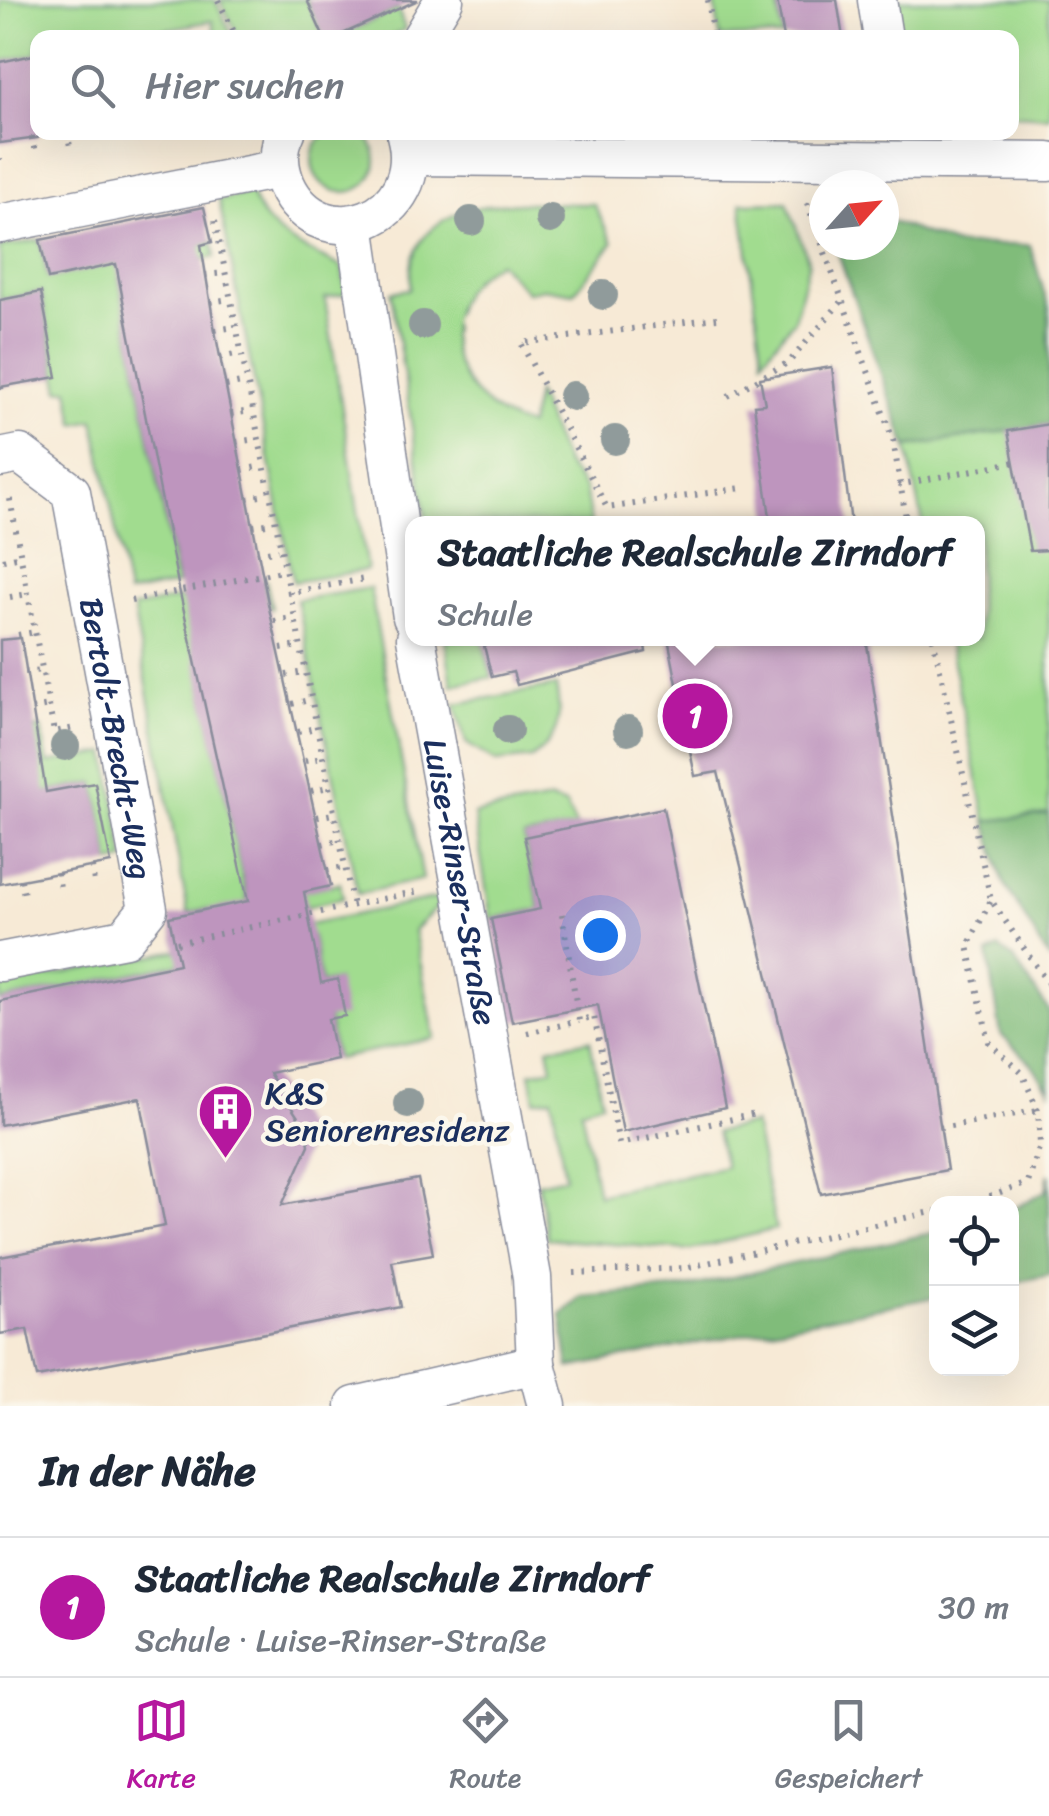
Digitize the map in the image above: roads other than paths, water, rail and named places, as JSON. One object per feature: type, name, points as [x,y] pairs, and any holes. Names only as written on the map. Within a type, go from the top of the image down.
[{"type":"street","points":[[426,30],[444,0]]},
{"type":"street","points":[[877,0],[882,30]]},
{"type":"street","points":[[0,224],[207,181],[283,151],[294,201],[321,220],[356,224],[385,212],[405,188],[408,144],[793,159],[899,145],[1049,162]]},
{"type":"street","points":[[356,224],[405,568]]},
{"type":"street","name":"Bertolt-Brecht-Weg","points":[[0,962],[125,938],[148,909],[71,492],[20,454],[4,474]]},
{"type":"street","name":"Luise-Rinser-Straße","points":[[417,646],[532,1277],[536,1364],[547,1406]]},
{"type":"street","points":[[355,1406],[536,1364]]},
{"type":"place","name":"Staatliche Realschule Zirndorf","points":[[695,716]]},
{"type":"place","name":"K&S Seniorenresidenz","points":[[226,1160]]}]
